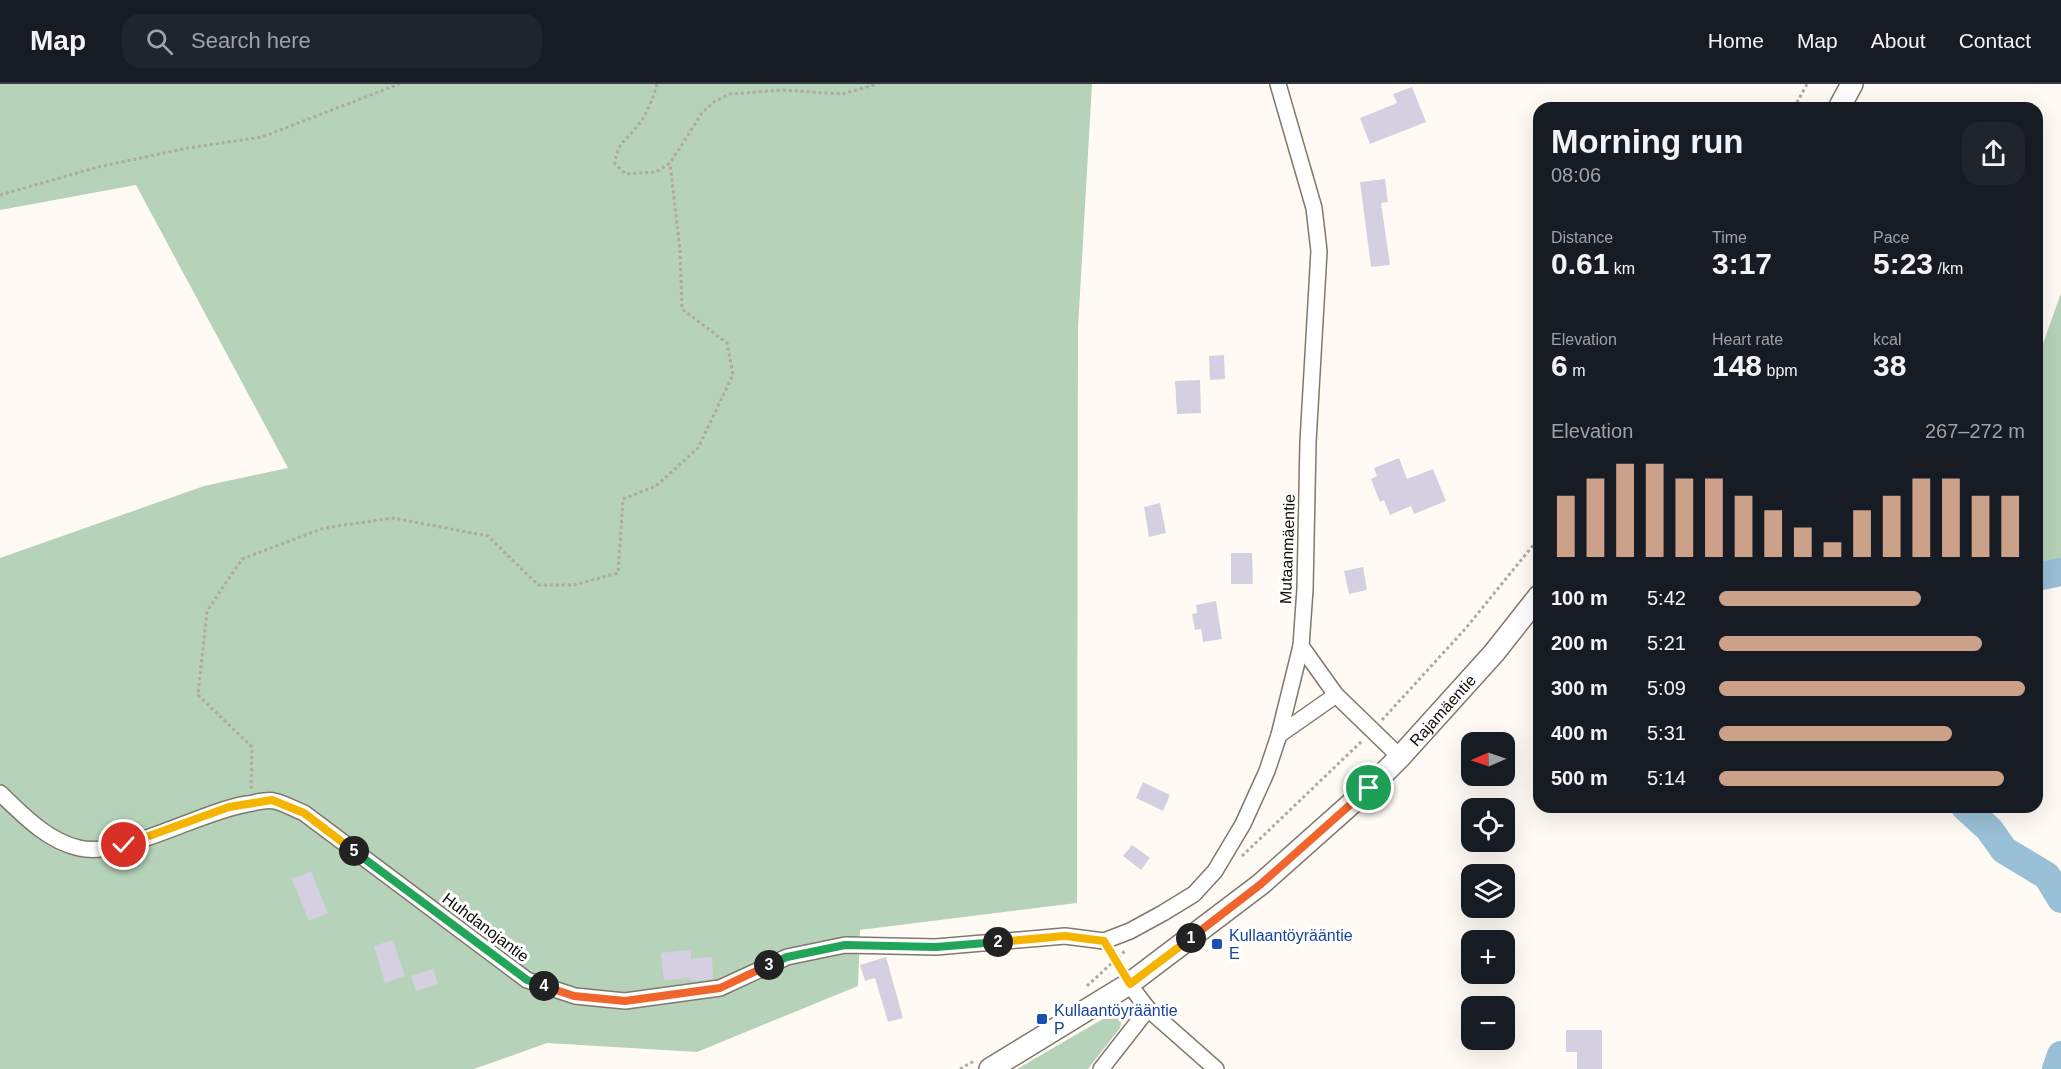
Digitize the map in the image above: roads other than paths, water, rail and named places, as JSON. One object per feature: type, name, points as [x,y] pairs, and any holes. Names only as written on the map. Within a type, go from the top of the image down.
[{"type":"main road","points":[[1842,102],[1852,84]]},
{"type":"main road","name":"Rajamäentie","points":[[984,1064],[1130,984],[1261,884],[1369,788],[1400,757],[1494,653],[1533,604]]},
{"type":"street","name":"Mutaanmäentie","points":[[1104,941],[1130,931],[1194,894],[1215,871],[1243,824],[1267,771],[1279,735],[1300,646],[1305,589],[1308,442],[1319,251],[1314,208],[1278,84]]},
{"type":"street","points":[[1300,646],[1336,695],[1400,757]]},
{"type":"street","points":[[1279,735],[1336,695]]},
{"type":"street","name":"Huhdanojantie","points":[[0,793],[26,819],[53,837],[78,848],[96,849],[124,845],[229,807],[272,800],[304,813],[527,980],[574,996],[625,1001],[720,988],[787,957],[845,945],[936,947],[1065,936],[1104,941]]},
{"type":"street","points":[[1130,984],[1148,1009],[1216,1069]]},
{"type":"street","points":[[1101,1069],[1148,1009]]},
{"type":"waterway","points":[[2043,576],[2061,572]]},
{"type":"waterway","points":[[1972,813],[1989,829],[2004,850],[2047,876],[2061,899]]},
{"type":"waterway","points":[[2056,1069],[2061,1055]]},
{"type":"place","name":"Kullaantöyrääntie E","points":[[1217,944]]},
{"type":"place","name":"Kullaantöyrääntie P","points":[[1042,1019]]}]
